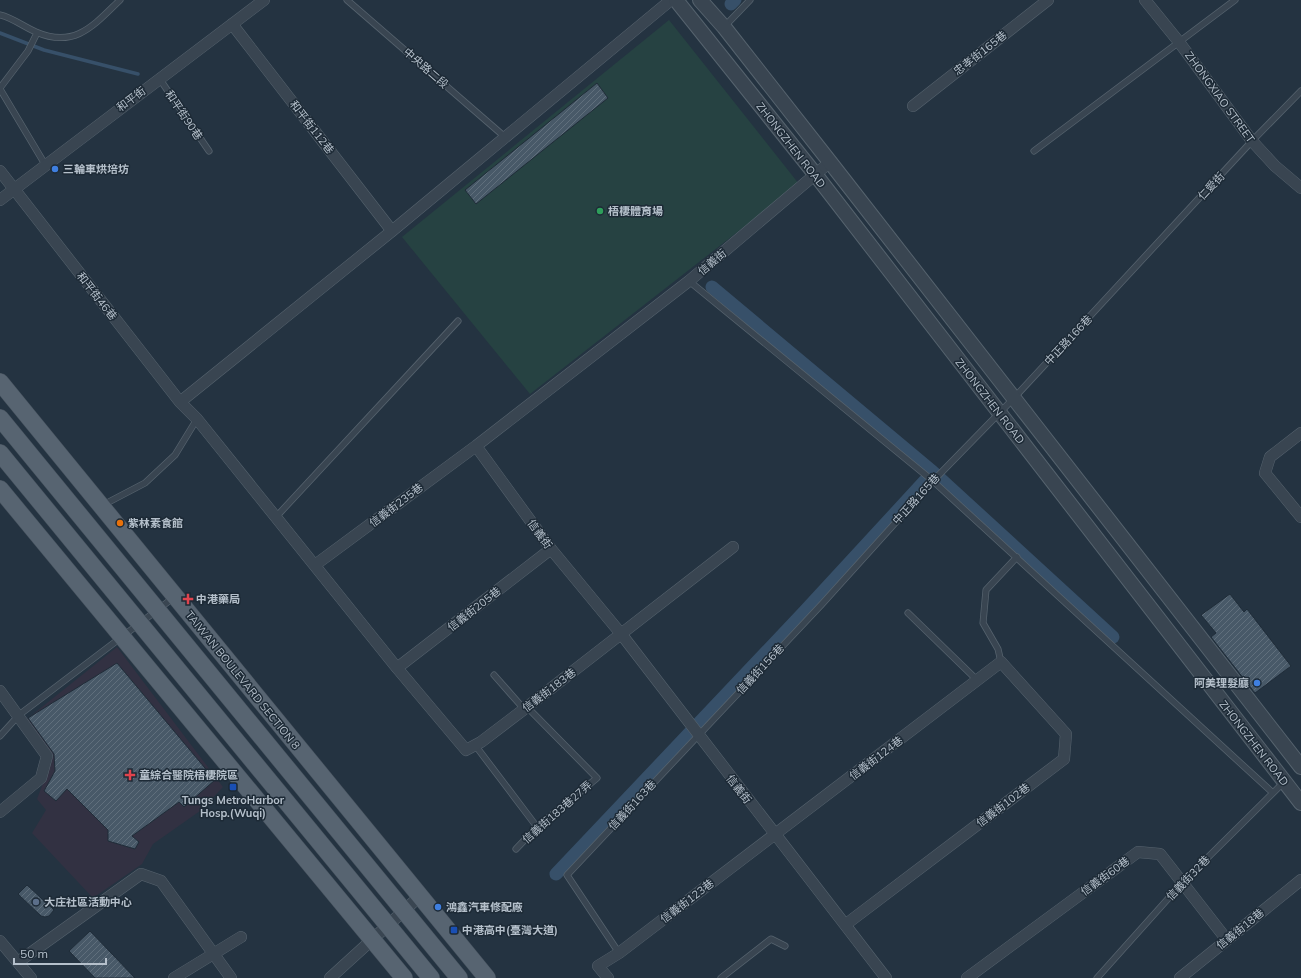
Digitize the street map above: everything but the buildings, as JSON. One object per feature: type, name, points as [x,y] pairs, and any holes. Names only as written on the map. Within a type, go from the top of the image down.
[{"type":"main road","name":"TAIWAN BOULEVARD SECTION 8","points":[[0,382],[487,978]]},
{"type":"main road","name":"TAIWAN BOULEVARD SECTION 8","points":[[0,418],[459,978]]},
{"type":"main road","points":[[0,453],[431,978]]},
{"type":"main road","points":[[0,488],[404,978]]},
{"type":"street","name":"和平街","points":[[0,200],[14,191],[159,78],[264,0]]},
{"type":"street","points":[[180,402],[392,231],[671,0]]},
{"type":"street","name":"ZHONGZHEN ROAD","points":[[676,0],[815,174],[1301,804]]},
{"type":"street","name":"ZHONGZHEN ROAD","points":[[700,0],[724,27],[1299,762]]},
{"type":"street","name":"忠孝街165巷","points":[[913,106],[1048,0]]},
{"type":"street","name":"ZHONGXIAO STREET","points":[[1145,0],[1179,42],[1252,142],[1275,166],[1301,188]]},
{"type":"street","name":"和平街112巷","points":[[232,24],[392,231]]},
{"type":"street","name":"信義街","points":[[830,162],[689,281],[476,446],[551,549],[622,635],[774,835],[886,978]]},
{"type":"street","name":"和平街46巷","points":[[0,171],[14,191],[180,402],[197,419],[397,668]]},
{"type":"street","points":[[1301,434],[1270,457],[1265,473],[1301,517]]},
{"type":"street","name":"信義街235巷","points":[[315,565],[476,446]]},
{"type":"street","name":"信義街183巷","points":[[475,745],[622,635],[733,547]]},
{"type":"street","name":"信義街205巷","points":[[397,668],[551,549]]},
{"type":"street","name":"信義街124巷","points":[[774,835],[1001,662]]},
{"type":"street","name":"信義街102巷","points":[[845,925],[1064,759],[1066,734],[1001,662]]},
{"type":"street","points":[[397,668],[466,750],[475,745]]},
{"type":"street","points":[[0,691],[19,715],[47,756],[40,778],[0,812]]},
{"type":"street","name":"信義街123巷","points":[[608,978],[598,966],[619,953],[774,835]]},
{"type":"street","name":"信義街60巷","points":[[967,978],[1138,852],[1160,854],[1227,940]]},
{"type":"street","points":[[18,962],[141,874],[161,881],[231,978]]},
{"type":"street","name":"信義街18巷","points":[[1180,978],[1301,880]]},
{"type":"street","points":[[330,978],[420,896]]},
{"type":"street","points":[[174,978],[241,937]]},
{"type":"street","points":[[0,941],[31,978]]},
{"type":"lane","points":[[0,16],[37,33],[66,39],[88,30],[120,0]]},
{"type":"lane","name":"中央路二段","points":[[347,0],[505,137]]},
{"type":"lane","points":[[724,27],[750,0]]},
{"type":"lane","points":[[1034,151],[1236,0]]},
{"type":"lane","points":[[37,33],[28,52],[0,89],[46,166]]},
{"type":"lane","name":"和平街90巷","points":[[159,78],[209,151]]},
{"type":"lane","name":"仁愛街","points":[[1122,282],[1301,91]]},
{"type":"lane","points":[[689,281],[933,481],[1273,793]]},
{"type":"lane","name":"中正路166巷","points":[[1014,398],[1122,282]]},
{"type":"lane","points":[[276,517],[458,321]]},
{"type":"lane","name":"中正路165巷","points":[[822,604],[933,481],[1014,398]]},
{"type":"lane","points":[[101,506],[145,483],[175,455],[197,419]]},
{"type":"lane","points":[[1001,662],[998,649],[983,623],[986,590],[1016,557]]},
{"type":"lane","points":[[0,736],[19,715],[175,596]]},
{"type":"lane","name":"信義街156巷","points":[[698,735],[822,604]]},
{"type":"lane","points":[[908,614],[977,680]]},
{"type":"lane","points":[[494,675],[525,708]]},
{"type":"lane","name":"信義街183巷27弄","points":[[516,849],[537,827],[597,778],[525,708]]},
{"type":"lane","name":"信義街163巷","points":[[619,953],[567,875],[698,735]]},
{"type":"lane","points":[[475,745],[537,827]]},
{"type":"lane","name":"信義街32巷","points":[[1097,978],[1183,882],[1284,782]]},
{"type":"lane","points":[[721,978],[771,939],[785,946]]},
{"type":"shaded area","name":"童綜合醫院梧棲院區","points":[[117,647],[223,787],[200,811],[153,844],[142,864],[93,898],[32,833],[46,810],[37,799],[51,762],[22,723]]},
{"type":"green space","name":"梧棲體育場","points":[[669,20],[799,184],[530,394],[402,237]]},
{"type":"waterway","points":[[731,4],[735,0]]},
{"type":"waterway","points":[[0,33],[44,50],[138,74]]},
{"type":"waterway","points":[[712,287],[933,472],[1113,637]]},
{"type":"waterway","points":[[556,874],[804,612],[933,472]]},
{"type":"place","name":"三輪車烘培坊","points":[[55,169]]},
{"type":"place","name":"梧棲體育場","points":[[600,211]]},
{"type":"place","name":"紫林素食館","points":[[120,523]]},
{"type":"place","name":"中港藥局","points":[[188,599]]},
{"type":"place","name":"阿美理髮廳","points":[[1257,683]]},
{"type":"place","name":"童綜合醫院梧棲院區","points":[[130,775]]},
{"type":"place","name":"Tungs MetroHarbor Hosp.(Wuqi)","points":[[233,787]]},
{"type":"place","name":"大庄社區活動中心","points":[[36,902]]},
{"type":"place","name":"鴻鑫汽車修配廠","points":[[438,907]]},
{"type":"place","name":"中港高中(臺灣大道)","points":[[454,930]]}]
